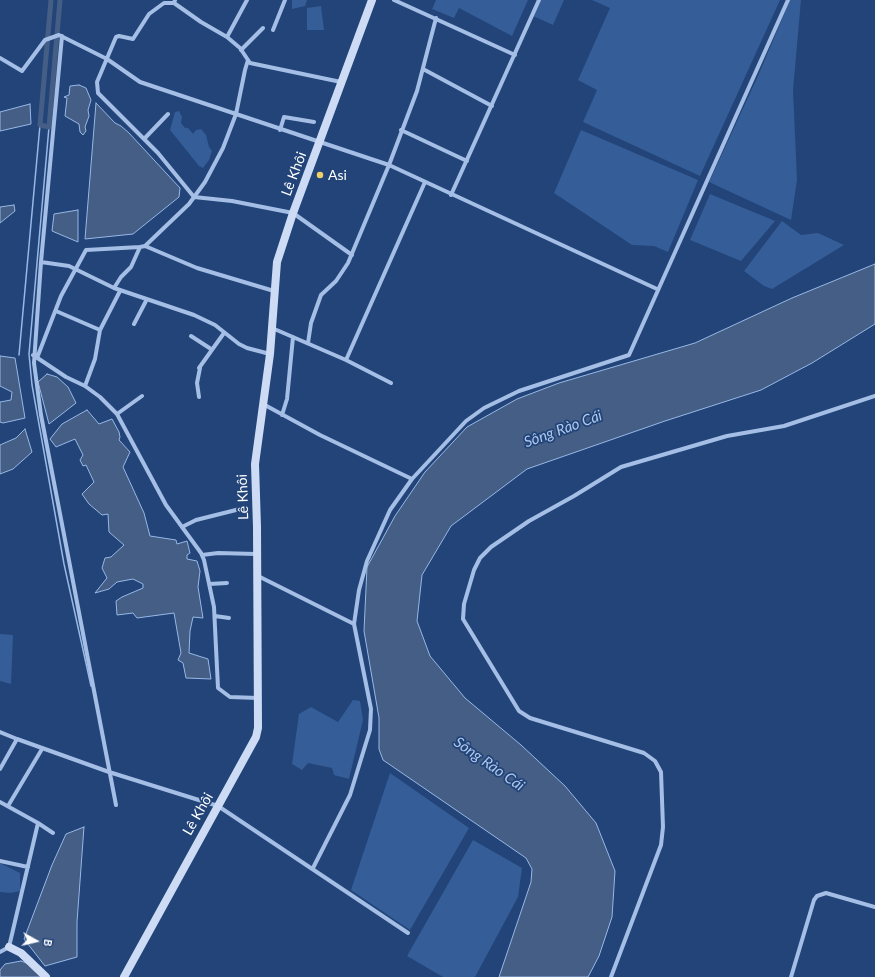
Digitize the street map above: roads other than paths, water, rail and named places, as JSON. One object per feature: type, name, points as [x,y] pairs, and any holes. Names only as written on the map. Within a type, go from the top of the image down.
[{"type":"street","points":[[227,37],[247,0]]},
{"type":"street","points":[[273,30],[284,0]]},
{"type":"street","name":"Lê Khôi","points":[[124,977],[256,737],[258,728],[258,698],[255,464],[270,354],[277,262],[293,213],[372,0]]},
{"type":"street","points":[[394,0],[515,55]]},
{"type":"street","points":[[452,195],[539,0]]},
{"type":"street","points":[[313,868],[346,803],[371,726],[371,709],[354,624],[359,590],[367,562],[390,510],[412,479],[466,421],[484,408],[522,389],[629,355],[788,0]]},
{"type":"street","points":[[342,82],[250,63],[241,50],[227,37],[201,22],[175,2],[164,3],[149,14],[133,39],[119,36],[116,37],[97,82],[98,93],[144,139],[194,197],[232,201],[293,213],[352,255]]},
{"type":"street","points":[[308,343],[311,323],[321,295],[336,281],[352,255],[389,165],[417,91],[436,18]]},
{"type":"street","points":[[241,50],[263,28]]},
{"type":"street","points":[[0,58],[22,71],[46,39],[61,36],[107,60],[137,81],[280,130],[389,165],[658,289]]},
{"type":"street","points":[[61,36],[41,262],[35,356],[41,415],[116,806]]},
{"type":"street","points":[[114,288],[121,277],[131,267],[143,247],[194,197],[205,182],[223,148],[236,114],[244,70],[248,60]]},
{"type":"street","points":[[423,69],[492,106]]},
{"type":"street","points":[[144,139],[168,114]]},
{"type":"street","points":[[280,130],[284,117],[314,122]]},
{"type":"street","points":[[401,130],[467,161]]},
{"type":"street","points":[[346,360],[425,182]]},
{"type":"street","points":[[35,356],[75,269],[88,249],[143,247],[197,268],[274,291]]},
{"type":"street","points":[[41,262],[69,266],[120,291],[203,319],[215,325],[224,333],[247,348],[270,354]]},
{"type":"street","points":[[85,386],[95,359],[100,330],[120,291]]},
{"type":"street","points":[[134,324],[147,299]]},
{"type":"street","points":[[56,310],[100,330]]},
{"type":"street","points":[[272,328],[346,360],[391,383]]},
{"type":"street","points":[[199,396],[197,383],[199,368],[211,349],[224,333]]},
{"type":"street","points":[[191,336],[211,349]]},
{"type":"street","points":[[282,415],[287,399],[293,337]]},
{"type":"street","points":[[35,356],[66,377],[85,386],[100,396],[117,414],[161,497],[202,555],[215,616],[218,688],[230,697],[258,698]]},
{"type":"street","points":[[117,414],[142,396]]},
{"type":"street","points":[[611,977],[661,845],[663,827],[662,778],[660,769],[653,758],[644,753],[530,718],[519,711],[463,619],[464,604],[474,570],[480,558],[491,547],[530,521],[621,467],[727,436],[784,426],[875,396]]},
{"type":"street","points":[[263,404],[282,415],[412,479]]},
{"type":"street","points":[[182,527],[196,520],[240,509]]},
{"type":"street","points":[[202,555],[218,553],[256,554]]},
{"type":"street","points":[[257,576],[354,624]]},
{"type":"street","points":[[209,584],[227,583]]},
{"type":"street","points":[[215,616],[229,618]]},
{"type":"street","points":[[0,732],[42,749],[109,772],[218,806],[313,868],[408,933]]},
{"type":"street","points":[[0,769],[16,739]]},
{"type":"street","points":[[8,806],[42,749]]},
{"type":"street","points":[[0,802],[53,833]]},
{"type":"street","points":[[0,952],[9,947],[38,823]]},
{"type":"street","points":[[0,861],[28,867]]},
{"type":"street","points":[[791,977],[814,900],[819,895],[826,893],[875,907]]},
{"type":"street","points":[[9,947],[21,953],[46,977]]},
{"type":"water","points":[[79,85],[86,88],[91,100],[88,110],[89,116],[85,127],[86,131],[83,135],[80,132],[79,124],[65,116],[67,98],[64,97],[69,95],[70,86]]},
{"type":"water","points":[[96,103],[115,123],[129,133],[180,188],[179,197],[133,234],[85,239]]},
{"type":"water","points":[[30,104],[31,124],[0,131],[0,112]]},
{"type":"water","points":[[14,205],[15,211],[0,223],[0,207]]},
{"type":"water","points":[[78,210],[78,242],[52,231],[54,214]]},
{"type":"water","name":"Sông Rào Cái","points":[[875,264],[875,324],[812,363],[761,390],[665,421],[527,469],[451,526],[422,575],[417,621],[430,656],[465,698],[521,745],[565,786],[596,823],[615,871],[612,917],[599,956],[588,977],[499,977],[531,882],[532,869],[526,858],[383,760],[379,749],[379,718],[364,631],[367,567],[395,516],[425,472],[467,427],[517,399],[559,383],[695,343],[792,298]]},
{"type":"water","points":[[0,356],[15,358],[25,418],[3,423],[0,422],[0,402],[11,400],[12,392],[0,386]]},
{"type":"water","points":[[47,374],[57,377],[68,387],[76,403],[49,424],[38,382]]},
{"type":"water","points":[[87,410],[99,424],[112,419],[119,432],[119,440],[130,452],[123,467],[144,513],[150,536],[176,540],[177,544],[187,541],[190,553],[187,555],[187,559],[197,561],[200,571],[198,587],[203,618],[193,617],[190,631],[189,653],[208,659],[211,679],[186,678],[183,663],[178,660],[181,653],[174,613],[137,618],[133,613],[117,615],[116,601],[143,588],[143,584],[133,579],[117,582],[109,589],[95,593],[107,578],[102,568],[105,558],[111,557],[124,545],[109,532],[108,514],[102,515],[89,504],[82,494],[94,482],[86,465],[83,466],[80,460],[83,455],[75,439],[56,447],[50,439],[62,424]]},
{"type":"water","points":[[25,429],[32,452],[13,469],[0,474],[0,445],[16,438]]},
{"type":"water","points":[[84,827],[77,922],[77,957],[45,966],[24,939],[52,865],[66,834]]},
{"type":"water","points":[[21,961],[29,964],[41,977],[0,977],[0,970],[5,964]]},
{"type":"waterway","points":[[51,0],[40,125],[49,127],[60,0]]},
{"type":"waterway","points":[[19,355],[40,125]]},
{"type":"waterway","points":[[49,127],[29,354],[32,385],[64,564],[91,686]]},
{"type":"place","name":"Asi","points":[[320,175]]}]
